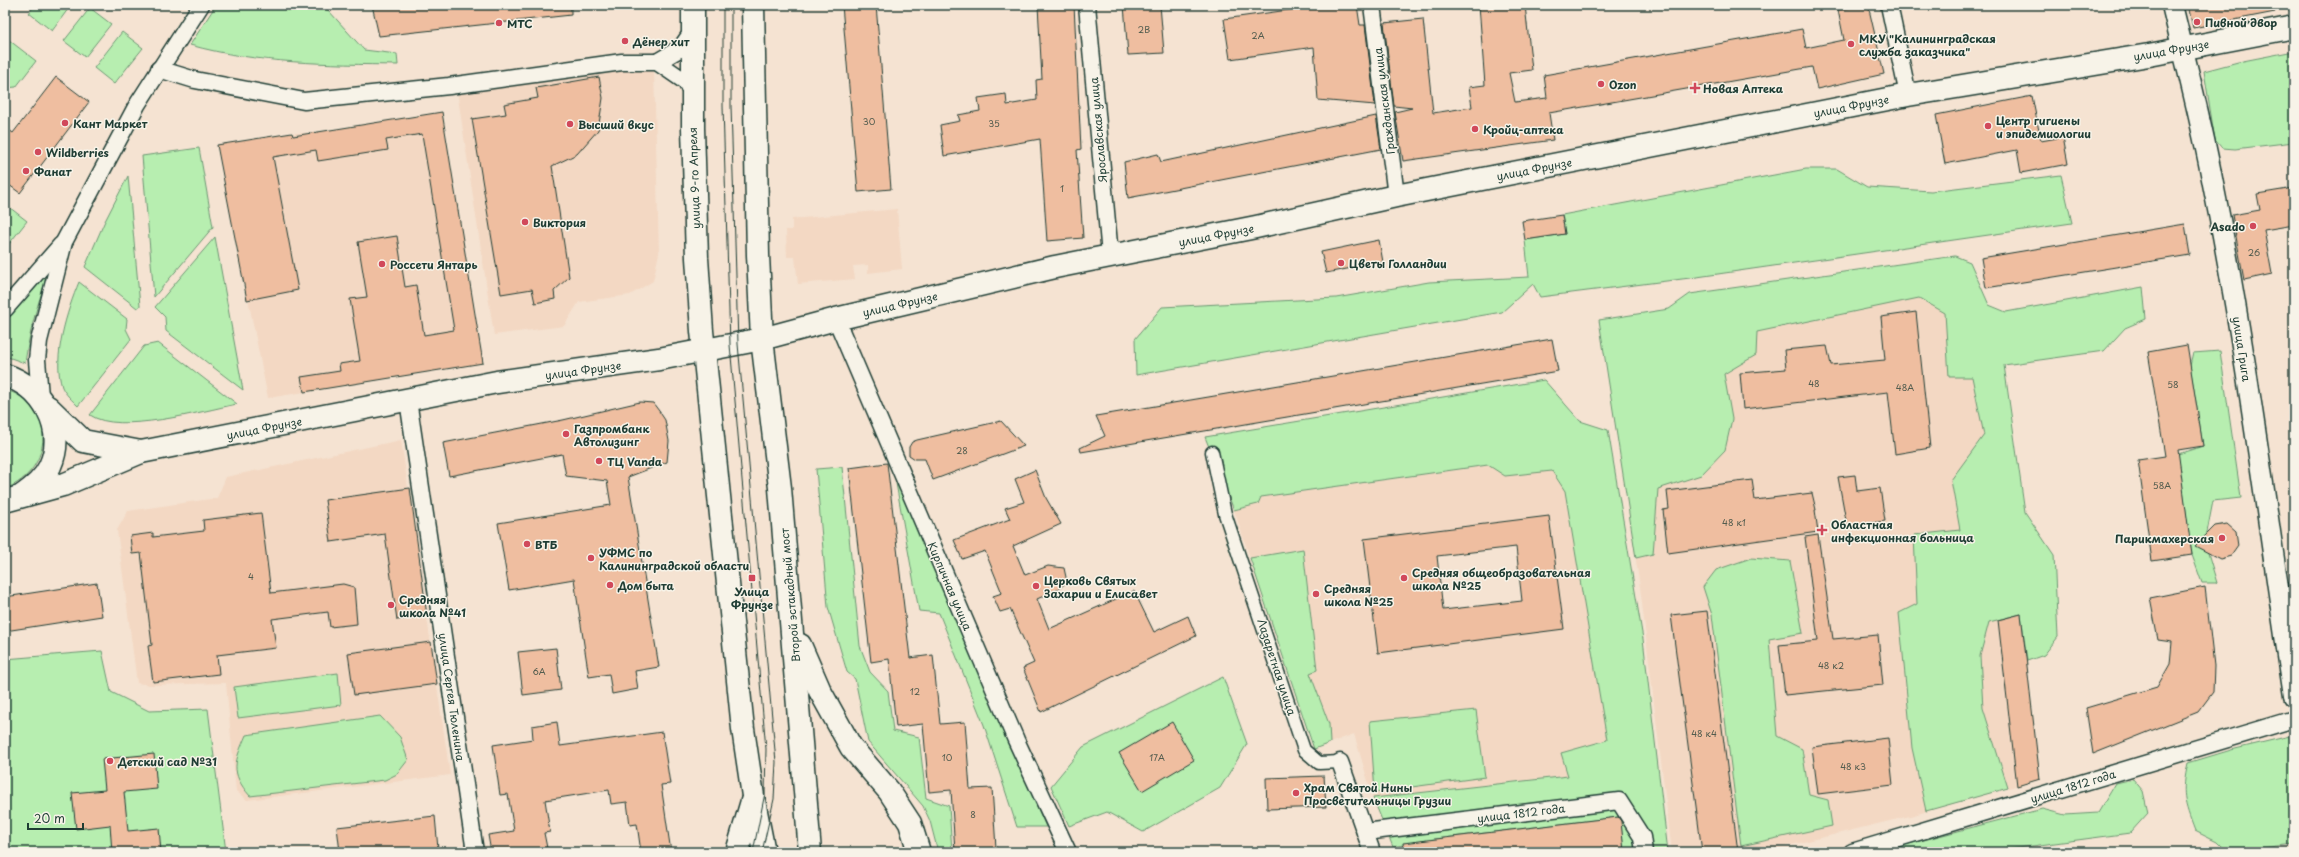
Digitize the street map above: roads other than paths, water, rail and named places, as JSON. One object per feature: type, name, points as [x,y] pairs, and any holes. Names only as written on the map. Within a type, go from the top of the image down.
[{"type":"main road","name":"улица 9-го Апреля","points":[[693,5],[692,94],[697,258],[704,350]]},
{"type":"main road","points":[[753,5],[762,339]]},
{"type":"main road","name":"улица Фрунзе","points":[[13,499],[63,485],[141,452],[497,382],[704,350],[762,339],[836,319],[1110,255],[1256,227],[1396,196],[1908,95],[2182,48],[2294,27]]},
{"type":"main road","name":"Второй эстакадный мост","points":[[762,339],[780,488],[794,632],[810,852]]},
{"type":"main road","points":[[704,350],[726,568],[753,796],[764,852]]},
{"type":"main road","name":"улица Фрунзе","points":[[5,375],[24,383],[83,441],[141,452]]},
{"type":"main road","points":[[13,499],[37,484],[52,458],[55,436],[43,401]]},
{"type":"main road","points":[[794,632],[820,691],[851,747],[889,791],[910,823],[919,852]]},
{"type":"main road","points":[[737,852],[753,796]]},
{"type":"street","points":[[43,401],[37,360],[39,341],[64,242],[131,114],[201,5]]},
{"type":"street","name":"Ярославская улица","points":[[1087,5],[1110,255]]},
{"type":"street","name":"Гражданская улица","points":[[1372,5],[1396,196]]},
{"type":"street","points":[[1889,5],[1908,95]]},
{"type":"street","name":"улица Грига","points":[[2172,5],[2192,82],[2213,183],[2235,302],[2294,696]]},
{"type":"street","points":[[159,69],[195,80],[304,101],[448,86],[622,62],[657,62],[680,48],[692,32]]},
{"type":"street","points":[[657,62],[686,82],[692,94]]},
{"type":"street","points":[[5,309],[64,242]]},
{"type":"street","name":"Кирпичная улица","points":[[836,319],[1016,740],[1068,852]]},
{"type":"street","name":"улица Сергея Тюленина","points":[[408,400],[475,852]]},
{"type":"street","name":"Лазаретная улица","points":[[1212,452],[1226,514],[1304,750],[1319,763],[1340,762],[1372,852]]},
{"type":"street","name":"улица 1812 года","points":[[1852,852],[2294,719]]},
{"type":"street","name":"улица 1812 года","points":[[1366,832],[1619,801],[1642,837],[1644,852]]},
{"type":"tram line","points":[[723,5],[723,106],[730,345],[766,749],[765,793],[753,852]]},
{"type":"tram line","points":[[731,5],[731,106],[738,344],[776,762],[774,799],[762,852]]},
{"type":"place","name":"Пивной двор","points":[[2197,22]]},
{"type":"place","name":"МТС","points":[[499,23]]},
{"type":"place","name":"Дёнер хит","points":[[625,41]]},
{"type":"place","name":"МКУ \"Калининградская служба заказчика\"","points":[[1851,44]]},
{"type":"place","name":"Ozon","points":[[1601,84]]},
{"type":"place","name":"Новая Аптека","points":[[1695,88]]},
{"type":"place","name":"Кант Маркет","points":[[65,123]]},
{"type":"place","name":"Высший вкус","points":[[570,124]]},
{"type":"place","name":"Центр гигиены и эпидемиологии","points":[[1988,126]]},
{"type":"place","name":"Кройц-аптека","points":[[1475,129]]},
{"type":"place","name":"Wildberries","points":[[38,152]]},
{"type":"place","name":"Фанат","points":[[26,171]]},
{"type":"place","name":"Виктория","points":[[525,222]]},
{"type":"place","name":"Asado","points":[[2253,226]]},
{"type":"place","name":"Цветы Голландии","points":[[1341,263]]},
{"type":"place","name":"Россети Янтарь","points":[[382,264]]},
{"type":"place","name":"Газпромбанк Автолизинг","points":[[566,434]]},
{"type":"place","name":"ТЦ Vanda","points":[[599,461]]},
{"type":"place","name":"Областная инфекционная больница","points":[[1822,530]]},
{"type":"place","name":"Парикмахерская","points":[[2222,538]]},
{"type":"place","name":"ВТБ","points":[[527,544]]},
{"type":"place","name":"УФМС по Калининградской области","points":[[591,558]]},
{"type":"place","name":"Улица Фрунзе","points":[[752,578]]},
{"type":"place","name":"Средняя общеобразовательная школа №25","points":[[1404,578]]},
{"type":"place","name":"Дом быта","points":[[610,585]]},
{"type":"place","name":"Церковь Святых Захарии и Елисавет","points":[[1036,586]]},
{"type":"place","name":"Средняя школа №25","points":[[1316,594]]},
{"type":"place","name":"Средняя школа №41","points":[[391,605]]},
{"type":"place","name":"Детский сад №31","points":[[110,761]]},
{"type":"place","name":"Храм Святой Нины Просветительницы Грузии","points":[[1296,793]]}]
